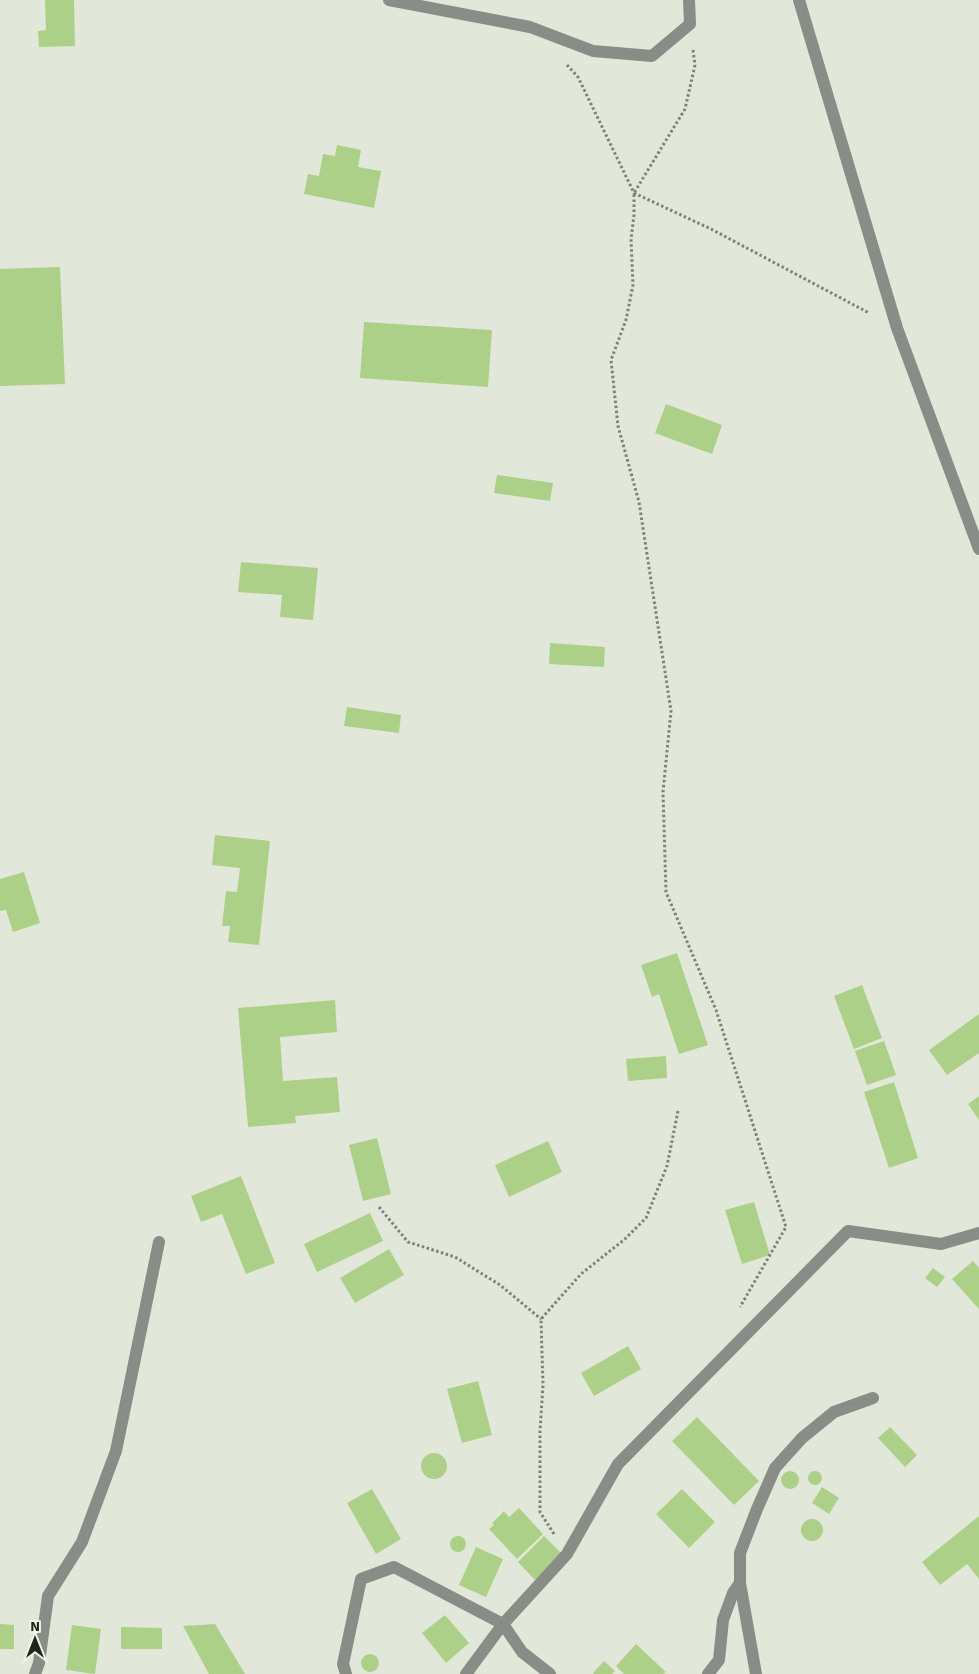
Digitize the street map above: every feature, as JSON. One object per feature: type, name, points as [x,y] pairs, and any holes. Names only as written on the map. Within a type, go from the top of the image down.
[{"type":"street","points":[[389,0],[530,27],[593,52],[652,56],[690,24],[689,0]]},
{"type":"street","points":[[799,0],[897,328],[979,549]]},
{"type":"street","points":[[466,1674],[503,1624],[567,1554],[618,1464],[848,1231],[941,1244],[979,1233]]},
{"type":"street","points":[[35,1674],[39,1663],[48,1596],[82,1542],[116,1452],[159,1242]]},
{"type":"street","points":[[756,1674],[740,1583],[740,1552],[775,1468],[802,1438],[834,1412],[873,1398]]},
{"type":"street","points":[[346,1674],[343,1664],[361,1579],[394,1567],[503,1624],[522,1652],[550,1674]]},
{"type":"street","points":[[708,1674],[720,1660],[724,1620],[733,1593],[740,1583]]},
{"type":"path","points":[[634,193],[684,109],[694,64],[690,24]]},
{"type":"path","points":[[564,62],[578,77],[634,193],[631,240],[633,285],[626,320],[611,360],[618,426],[639,502],[671,710],[663,792],[666,892],[716,1010],[786,1227],[737,1312]]},
{"type":"path","points":[[634,193],[711,229],[897,328]]},
{"type":"path","points":[[567,1554],[540,1512],[540,1431],[543,1385],[541,1319],[581,1274],[625,1239],[646,1218],[667,1166],[678,1111]]},
{"type":"path","points":[[379,1207],[408,1242],[456,1257],[500,1285],[541,1319]]},
{"type":"building","points":[[45,0],[74,0],[75,46],[39,47],[38,31],[46,30]]},
{"type":"building","points":[[337,145],[361,150],[358,167],[381,171],[374,208],[304,194],[308,174],[319,176],[323,154],[335,156]]},
{"type":"building","points":[[60,267],[65,384],[0,386],[0,269]]},
{"type":"building","points":[[364,322],[492,330],[488,387],[360,378]]},
{"type":"building","points":[[666,404],[722,425],[712,454],[655,433]]},
{"type":"building","points":[[497,475],[553,483],[550,501],[494,493]]},
{"type":"building","points":[[241,562],[318,568],[313,620],[280,617],[282,595],[238,592]]},
{"type":"building","points":[[550,643],[605,647],[604,667],[549,664]]},
{"type":"building","points":[[347,707],[401,715],[399,733],[344,726]]},
{"type":"building","points":[[215,835],[270,841],[259,945],[228,942],[230,926],[222,926],[226,891],[237,892],[240,868],[212,865]]},
{"type":"building","points":[[24,872],[40,923],[13,932],[6,910],[0,911],[0,879]]},
{"type":"building","points":[[677,953],[708,1045],[679,1054],[659,994],[652,997],[641,965]]},
{"type":"building","points":[[862,985],[882,1038],[854,1049],[834,996]]},
{"type":"building","points":[[335,1000],[337,1032],[280,1037],[283,1081],[337,1077],[340,1112],[295,1116],[296,1123],[248,1127],[238,1008]]},
{"type":"building","points":[[979,1014],[979,1053],[947,1075],[929,1050]]},
{"type":"building","points":[[884,1041],[896,1075],[867,1085],[855,1051]]},
{"type":"building","points":[[666,1056],[667,1078],[628,1081],[626,1059]]},
{"type":"building","points":[[894,1082],[918,1158],[889,1168],[864,1092]]},
{"type":"building","points":[[979,1096],[979,1120],[968,1104]]},
{"type":"building","points":[[377,1138],[391,1194],[363,1201],[349,1145]]},
{"type":"building","points":[[548,1141],[562,1172],[509,1197],[495,1165]]},
{"type":"building","points":[[241,1176],[275,1263],[246,1274],[222,1214],[201,1222],[191,1196]]},
{"type":"building","points":[[754,1202],[770,1255],[742,1264],[725,1210]]},
{"type":"building","points":[[370,1213],[383,1241],[317,1272],[304,1244]]},
{"type":"building","points":[[389,1249],[404,1275],[355,1303],[340,1278]]},
{"type":"building","points":[[973,1261],[979,1268],[979,1309],[952,1279]]},
{"type":"building","points":[[933,1268],[945,1277],[937,1287],[925,1278]]},
{"type":"building","points":[[628,1346],[641,1369],[594,1396],[581,1373]]},
{"type":"building","points":[[478,1381],[492,1435],[462,1443],[447,1389]]},
{"type":"building","points":[[697,1417],[759,1481],[734,1505],[672,1441]]},
{"type":"building","points":[[890,1427],[917,1455],[905,1467],[878,1438]]},
{"type":"building","points":[[434,1453],[443,1457],[447,1466],[443,1475],[434,1479],[425,1475],[421,1466],[425,1457]]},
{"type":"building","points":[[790,1471],[798,1476],[799,1480],[794,1488],[790,1489],[782,1484],[781,1480],[786,1472]]},
{"type":"building","points":[[815,1471],[820,1473],[822,1478],[820,1483],[815,1485],[810,1483],[808,1478],[810,1473]]},
{"type":"building","points":[[822,1487],[839,1498],[829,1514],[812,1503]]},
{"type":"building","points":[[372,1489],[401,1539],[376,1554],[347,1503]]},
{"type":"building","points":[[682,1489],[715,1522],[689,1548],[656,1514]]},
{"type":"building","points":[[519,1508],[543,1534],[517,1559],[489,1529],[494,1525],[492,1523],[504,1511],[509,1517]]},
{"type":"building","points":[[979,1516],[979,1579],[967,1564],[940,1585],[922,1562]]},
{"type":"building","points":[[812,1519],[820,1522],[823,1530],[820,1538],[812,1541],[804,1538],[801,1530],[804,1522]]},
{"type":"building","points":[[458,1536],[464,1538],[466,1544],[464,1550],[458,1552],[452,1550],[450,1544],[452,1538]]},
{"type":"building","points":[[544,1536],[562,1554],[535,1580],[518,1562]]},
{"type":"building","points":[[476,1547],[503,1559],[486,1597],[459,1585]]},
{"type":"building","points":[[445,1615],[469,1643],[446,1663],[422,1633]]},
{"type":"building","points":[[0,1624],[14,1625],[14,1649],[0,1649]]},
{"type":"building","points":[[215,1624],[245,1674],[209,1674],[183,1626]]},
{"type":"building","points":[[72,1625],[101,1629],[95,1674],[66,1670]]},
{"type":"building","points":[[121,1627],[162,1628],[162,1649],[121,1649]]},
{"type":"building","points":[[636,1644],[666,1672],[663,1674],[624,1674],[616,1666]]},
{"type":"building","points":[[366,1654],[374,1654],[379,1659],[377,1670],[366,1672],[361,1667],[361,1659]]},
{"type":"building","points":[[604,1661],[615,1671],[612,1674],[594,1674],[593,1673]]}]
